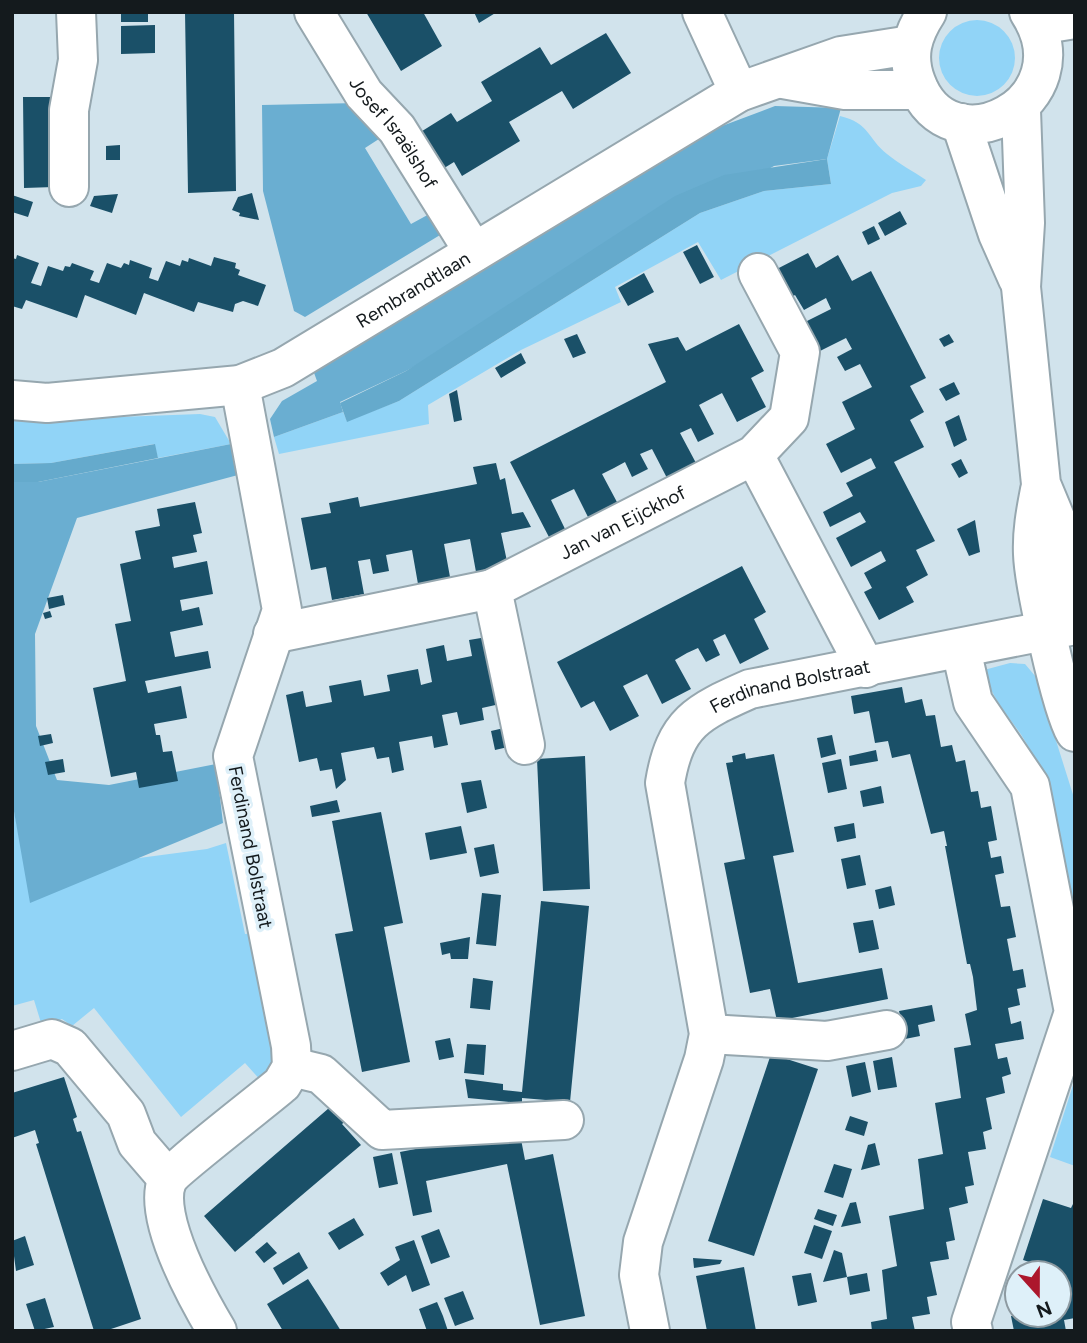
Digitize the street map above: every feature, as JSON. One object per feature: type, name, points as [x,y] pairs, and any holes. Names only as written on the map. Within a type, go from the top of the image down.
[{"type":"street","points":[[69,187],[68,110],[78,60],[76,12]]},
{"type":"street","name":"Josef Israëlshof","points":[[314,12],[364,94],[397,128],[474,252]]},
{"type":"street","points":[[702,12],[739,92]]},
{"type":"street","points":[[919,29],[911,68],[919,90],[937,110],[961,123],[982,125],[1002,121],[1021,110],[1060,66],[1045,47],[1047,18]]},
{"type":"street","name":"Rembrandtlaan","points":[[12,400],[47,403],[240,386],[283,368],[739,92],[783,79],[919,29]]},
{"type":"street","name":"Rembrandtlaan","points":[[783,79],[845,90],[919,90]]},
{"type":"street","points":[[1021,110],[1025,223],[1021,287],[1041,484],[1032,527],[1033,557],[1066,624],[1075,732]]},
{"type":"street","points":[[961,123],[999,234],[1021,287]]},
{"type":"street","name":"Jan van Eijckhof","points":[[274,634],[492,589],[754,455],[789,418],[800,352],[758,273]]},
{"type":"street","name":"Ferdinand Bolstraat","points":[[240,386],[282,610],[233,756],[291,1046],[292,1067]]},
{"type":"street","points":[[754,455],[866,668]]},
{"type":"street","points":[[492,589],[525,745]]},
{"type":"street","name":"Ferdinand Bolstraat","points":[[649,1331],[639,1275],[643,1242],[704,1059],[709,1034],[665,783],[670,752],[685,727],[709,708],[750,689],[961,649],[1066,624]]},
{"type":"street","points":[[961,649],[972,702],[1030,786],[1074,1012],[971,1322],[973,1331]]},
{"type":"street","points":[[709,1034],[827,1041],[887,1030]]},
{"type":"street","points":[[12,1051],[52,1039],[70,1046],[126,1114],[137,1143],[168,1179]]},
{"type":"street","points":[[217,1331],[189,1284],[163,1205],[168,1179],[282,1084],[292,1067],[321,1074],[383,1130],[564,1120]]},
{"type":"shaded area","points":[[977,20],[991,23],[1004,31],[1012,44],[1015,58],[1012,72],[1004,85],[991,93],[977,96],[963,93],[950,85],[942,72],[939,58],[942,44],[950,31],[963,23]]},
{"type":"shaded area","points":[[358,103],[382,137],[365,148],[411,224],[433,212],[445,232],[305,317],[294,311],[263,191],[262,105]]},
{"type":"shaded area","points":[[775,106],[841,108],[827,159],[774,166],[406,371],[340,402],[343,412],[274,437],[270,419],[282,401],[317,381],[313,370],[688,143],[722,126]]},
{"type":"shaded area","points":[[840,116],[863,127],[887,154],[926,180],[921,186],[892,193],[721,280],[698,242],[615,287],[621,302],[521,350],[428,405],[429,424],[279,454],[274,437],[343,412],[347,421],[399,401],[700,213],[764,191],[831,184],[827,159]]},
{"type":"shaded area","points":[[827,159],[831,184],[764,191],[700,213],[399,401],[347,422],[340,403],[406,371],[675,196],[724,175]]},
{"type":"shaded area","points":[[200,414],[215,417],[231,444],[158,458],[154,444],[51,463],[12,464],[12,421]]},
{"type":"shaded area","points":[[155,444],[158,458],[38,482],[12,482],[12,464],[51,463]]},
{"type":"shaded area","points":[[231,444],[238,475],[77,518],[35,634],[36,726],[57,780],[109,785],[216,764],[223,823],[30,903],[12,800],[12,482],[38,482]]},
{"type":"shaded area","points":[[1010,663],[1025,664],[1036,677],[1075,801],[1075,912],[1052,816],[1034,760],[1023,737],[994,695],[984,670]]},
{"type":"shaded area","points":[[12,800],[26,873],[207,849],[226,843],[245,934],[255,933],[278,1057],[263,1083],[245,1063],[181,1117],[94,1008],[72,1026],[62,1019],[42,1026],[34,1000],[12,1006]]},
{"type":"shaded area","points":[[1075,1079],[1075,1166],[1050,1157]]},
{"type":"building","points":[[121,12],[148,12],[148,22],[121,22]]},
{"type":"building","points":[[185,12],[234,12],[236,191],[188,193]]},
{"type":"building","points":[[366,12],[423,12],[442,46],[401,71]]},
{"type":"building","points":[[474,12],[497,12],[479,23]]},
{"type":"building","points":[[155,25],[155,53],[121,54],[121,26]]},
{"type":"building","points":[[606,33],[631,73],[573,109],[562,91],[509,122],[520,141],[462,176],[454,162],[441,170],[419,133],[451,113],[457,122],[492,101],[481,82],[540,47],[551,65]]},
{"type":"building","points":[[23,97],[53,97],[54,187],[24,188]]},
{"type":"building","points":[[120,145],[120,160],[106,160],[106,146]]},
{"type":"building","points":[[252,193],[259,220],[239,216],[240,213],[232,210],[238,197]]},
{"type":"building","points":[[118,194],[112,213],[90,206],[94,196]]},
{"type":"building","points":[[12,195],[33,202],[28,217],[12,212]]},
{"type":"building","points":[[900,211],[907,224],[885,236],[878,223]]},
{"type":"building","points":[[874,226],[880,239],[868,245],[862,232]]},
{"type":"building","points":[[697,245],[714,277],[700,284],[683,252]]},
{"type":"building","points":[[808,253],[816,268],[838,255],[852,281],[871,271],[926,378],[910,386],[924,412],[910,420],[924,447],[894,462],[935,541],[916,550],[928,575],[906,587],[914,602],[879,620],[864,592],[872,588],[864,573],[886,561],[881,551],[851,567],[836,538],[866,522],[860,512],[830,527],[823,512],[853,496],[846,483],[876,468],[871,458],[841,473],[826,444],[855,429],[842,402],[872,387],[860,364],[845,371],[837,357],[852,349],[846,338],[816,353],[801,324],[831,309],[826,298],[804,310],[795,295],[788,299],[773,271]]},
{"type":"building","points":[[17,255],[39,263],[31,283],[41,286],[48,266],[63,271],[65,266],[70,267],[72,263],[94,271],[90,280],[99,283],[107,263],[121,268],[124,263],[129,265],[130,260],[152,268],[149,278],[158,281],[166,261],[180,266],[182,260],[188,262],[189,258],[211,266],[214,257],[236,263],[235,268],[240,270],[238,275],[266,285],[258,306],[243,301],[235,304],[233,312],[198,302],[194,312],[144,293],[136,315],[85,295],[77,318],[26,300],[22,309],[12,306],[12,258],[16,259]]},
{"type":"building","points":[[644,273],[654,292],[628,306],[618,288]]},
{"type":"building","points":[[739,324],[764,371],[751,378],[766,407],[737,422],[722,393],[699,405],[714,434],[698,442],[691,428],[680,433],[696,463],[667,478],[652,449],[640,454],[648,469],[632,477],[625,462],[602,474],[618,504],[589,519],[574,489],[551,500],[566,531],[550,539],[510,462],[666,382],[648,344],[678,337],[686,351]]},
{"type":"building","points":[[577,334],[586,353],[573,358],[564,339]]},
{"type":"building","points":[[949,334],[954,342],[944,347],[939,339]]},
{"type":"building","points":[[521,353],[526,363],[501,378],[495,368]]},
{"type":"building","points":[[954,382],[960,394],[946,401],[939,389]]},
{"type":"building","points":[[457,390],[462,420],[454,422],[449,394]]},
{"type":"building","points":[[959,415],[967,440],[954,447],[945,422]]},
{"type":"building","points":[[961,459],[968,473],[959,478],[951,464]]},
{"type":"building","points":[[496,463],[500,480],[505,478],[512,514],[523,512],[531,527],[501,533],[508,566],[476,572],[470,539],[444,544],[450,577],[418,584],[412,550],[386,555],[389,571],[373,574],[370,559],[358,561],[364,594],[332,600],[326,567],[311,570],[301,518],[331,513],[329,503],[358,497],[360,507],[477,484],[473,467]]},
{"type":"building","points":[[195,502],[202,533],[193,535],[197,552],[172,557],[174,568],[207,561],[213,594],[180,600],[182,611],[199,607],[203,625],[170,632],[175,657],[208,651],[211,668],[145,681],[148,693],[181,686],[187,718],[154,724],[156,735],[160,735],[163,752],[172,751],[178,781],[139,788],[136,772],[111,777],[93,688],[126,681],[115,624],[131,621],[120,564],[141,559],[135,531],[160,526],[157,509]]},
{"type":"building","points":[[975,520],[980,552],[969,556],[957,529]]},
{"type":"building","points":[[742,566],[766,612],[754,619],[769,649],[740,664],[725,634],[713,640],[720,655],[706,662],[698,648],[687,653],[675,660],[691,689],[662,704],[647,674],[623,686],[639,716],[610,731],[594,701],[581,708],[557,662]]},
{"type":"building","points":[[63,595],[65,605],[49,609],[47,598]]},
{"type":"building","points":[[50,611],[52,617],[45,619],[43,613]]},
{"type":"building","points":[[487,637],[500,704],[482,708],[484,720],[460,725],[457,712],[442,715],[448,745],[434,748],[432,736],[399,742],[404,770],[392,773],[389,757],[377,759],[374,747],[341,753],[346,780],[336,789],[332,769],[320,771],[317,758],[299,762],[286,695],[303,691],[306,707],[332,702],[329,686],[361,680],[364,696],[390,691],[387,675],[418,669],[421,685],[432,682],[426,649],[444,645],[447,661],[472,656],[469,640]]},
{"type":"building","points":[[902,687],[905,703],[922,699],[926,716],[935,715],[941,747],[952,745],[956,762],[965,760],[971,792],[978,791],[981,808],[991,806],[997,840],[988,842],[991,858],[1001,856],[1004,873],[995,875],[1001,907],[1010,906],[1016,937],[1007,939],[1013,971],[1023,969],[1026,987],[1017,989],[1020,1005],[1008,1008],[1011,1024],[1021,1021],[1024,1039],[995,1044],[998,1059],[1007,1057],[1011,1074],[1002,1077],[1005,1093],[986,1098],[992,1129],[983,1132],[986,1149],[968,1152],[974,1185],[965,1187],[968,1203],[949,1208],[955,1240],[946,1242],[949,1259],[930,1262],[937,1295],[927,1297],[930,1314],[912,1317],[915,1331],[872,1331],[871,1322],[887,1319],[882,1270],[897,1266],[889,1216],[924,1209],[918,1159],[943,1154],[935,1103],[961,1098],[954,1048],[971,1045],[965,1014],[977,1010],[944,831],[931,834],[910,754],[892,758],[888,741],[875,743],[869,711],[854,714],[851,696]]},
{"type":"building","points":[[504,728],[508,747],[495,750],[491,731]]},
{"type":"building","points":[[51,734],[53,743],[40,746],[38,736]]},
{"type":"building","points":[[832,735],[836,754],[821,758],[817,738]]},
{"type":"building","points":[[876,750],[878,761],[850,766],[849,756]]},
{"type":"building","points":[[745,753],[746,759],[774,754],[794,852],[773,856],[798,983],[882,968],[888,999],[777,1021],[770,989],[750,993],[724,863],[745,859],[726,763],[733,762],[732,756]]},
{"type":"building","points":[[585,756],[590,889],[543,891],[537,759]]},
{"type":"building","points":[[63,759],[65,772],[48,775],[45,762]]},
{"type":"building","points":[[841,759],[847,789],[828,793],[822,763]]},
{"type":"building","points":[[481,780],[487,808],[467,813],[461,783]]},
{"type":"building","points":[[881,786],[884,803],[863,807],[860,791]]},
{"type":"building","points":[[337,800],[340,812],[312,817],[310,806]]},
{"type":"building","points":[[381,812],[403,923],[384,927],[410,1062],[362,1072],[335,934],[353,931],[332,821]]},
{"type":"building","points":[[854,823],[856,838],[837,842],[834,827]]},
{"type":"building","points":[[461,826],[467,853],[430,860],[425,833]]},
{"type":"building","points":[[494,844],[499,873],[480,877],[474,848]]},
{"type":"building","points":[[860,855],[866,885],[847,889],[841,859]]},
{"type":"building","points":[[891,886],[895,905],[879,909],[875,890]]},
{"type":"building","points":[[482,893],[501,895],[496,946],[476,944]]},
{"type":"building","points":[[541,901],[589,906],[570,1102],[522,1098],[522,1103],[468,1098],[465,1079],[503,1084],[503,1090],[522,1092]]},
{"type":"building","points":[[873,920],[879,949],[859,953],[853,923]]},
{"type":"building","points":[[470,937],[468,959],[451,959],[450,953],[442,955],[440,943]]},
{"type":"building","points":[[473,978],[493,981],[490,1010],[470,1008]]},
{"type":"building","points":[[932,1005],[935,1021],[918,1025],[920,1036],[905,1039],[899,1011]]},
{"type":"building","points":[[450,1038],[454,1057],[439,1060],[435,1041]]},
{"type":"building","points":[[467,1044],[486,1045],[484,1075],[464,1073]]},
{"type":"building","points":[[771,1054],[818,1069],[754,1256],[708,1241]]},
{"type":"building","points":[[892,1057],[897,1087],[878,1090],[873,1061]]},
{"type":"building","points":[[865,1062],[871,1092],[852,1097],[846,1066]]},
{"type":"building","points":[[64,1077],[77,1117],[73,1119],[77,1132],[81,1131],[141,1319],[105,1331],[94,1331],[36,1144],[39,1143],[35,1130],[12,1138],[12,1093]]},
{"type":"building","points":[[329,1108],[334,1114],[339,1110],[347,1120],[342,1124],[361,1145],[235,1252],[204,1216]]},
{"type":"building","points":[[850,1116],[868,1122],[864,1136],[845,1130]]},
{"type":"building","points":[[519,1129],[525,1160],[553,1154],[585,1316],[540,1325],[507,1164],[426,1181],[432,1212],[413,1216],[400,1152]]},
{"type":"building","points":[[875,1143],[880,1165],[861,1170],[868,1145]]},
{"type":"building","points":[[392,1153],[398,1184],[379,1188],[373,1157]]},
{"type":"building","points":[[834,1164],[852,1169],[843,1198],[824,1192]]},
{"type":"building","points":[[1043,1199],[1071,1208],[1075,1200],[1075,1318],[1073,1259],[1023,1259]]},
{"type":"building","points":[[856,1202],[861,1223],[841,1227],[850,1203]]},
{"type":"building","points":[[818,1209],[837,1215],[833,1226],[814,1219]]},
{"type":"building","points":[[354,1218],[364,1235],[339,1250],[328,1233]]},
{"type":"building","points":[[814,1225],[832,1231],[822,1259],[804,1253]]},
{"type":"building","points":[[439,1229],[450,1257],[431,1264],[421,1236]]},
{"type":"building","points":[[25,1236],[34,1265],[16,1271],[12,1241]]},
{"type":"building","points":[[414,1240],[430,1285],[412,1292],[406,1275],[388,1286],[380,1273],[400,1260],[395,1247]]},
{"type":"building","points":[[267,1242],[277,1253],[264,1263],[255,1252]]},
{"type":"building","points":[[834,1250],[842,1253],[847,1277],[823,1282]]},
{"type":"building","points":[[299,1252],[308,1268],[283,1285],[273,1268]]},
{"type":"building","points":[[693,1258],[722,1260],[720,1264],[694,1268]]},
{"type":"building","points":[[744,1267],[756,1331],[707,1331],[696,1276]]},
{"type":"building","points":[[811,1273],[817,1302],[798,1306],[792,1276]]},
{"type":"building","points":[[867,1273],[870,1291],[850,1295],[847,1277]]},
{"type":"building","points":[[308,1279],[341,1331],[283,1331],[267,1304]]},
{"type":"building","points":[[463,1291],[474,1319],[455,1326],[444,1298]]},
{"type":"building","points":[[45,1298],[54,1327],[35,1331],[26,1304]]},
{"type":"building","points":[[437,1302],[448,1331],[427,1331],[419,1309]]},
{"type":"building","points":[[1014,1329],[1066,1331],[1014,1331]]}]
